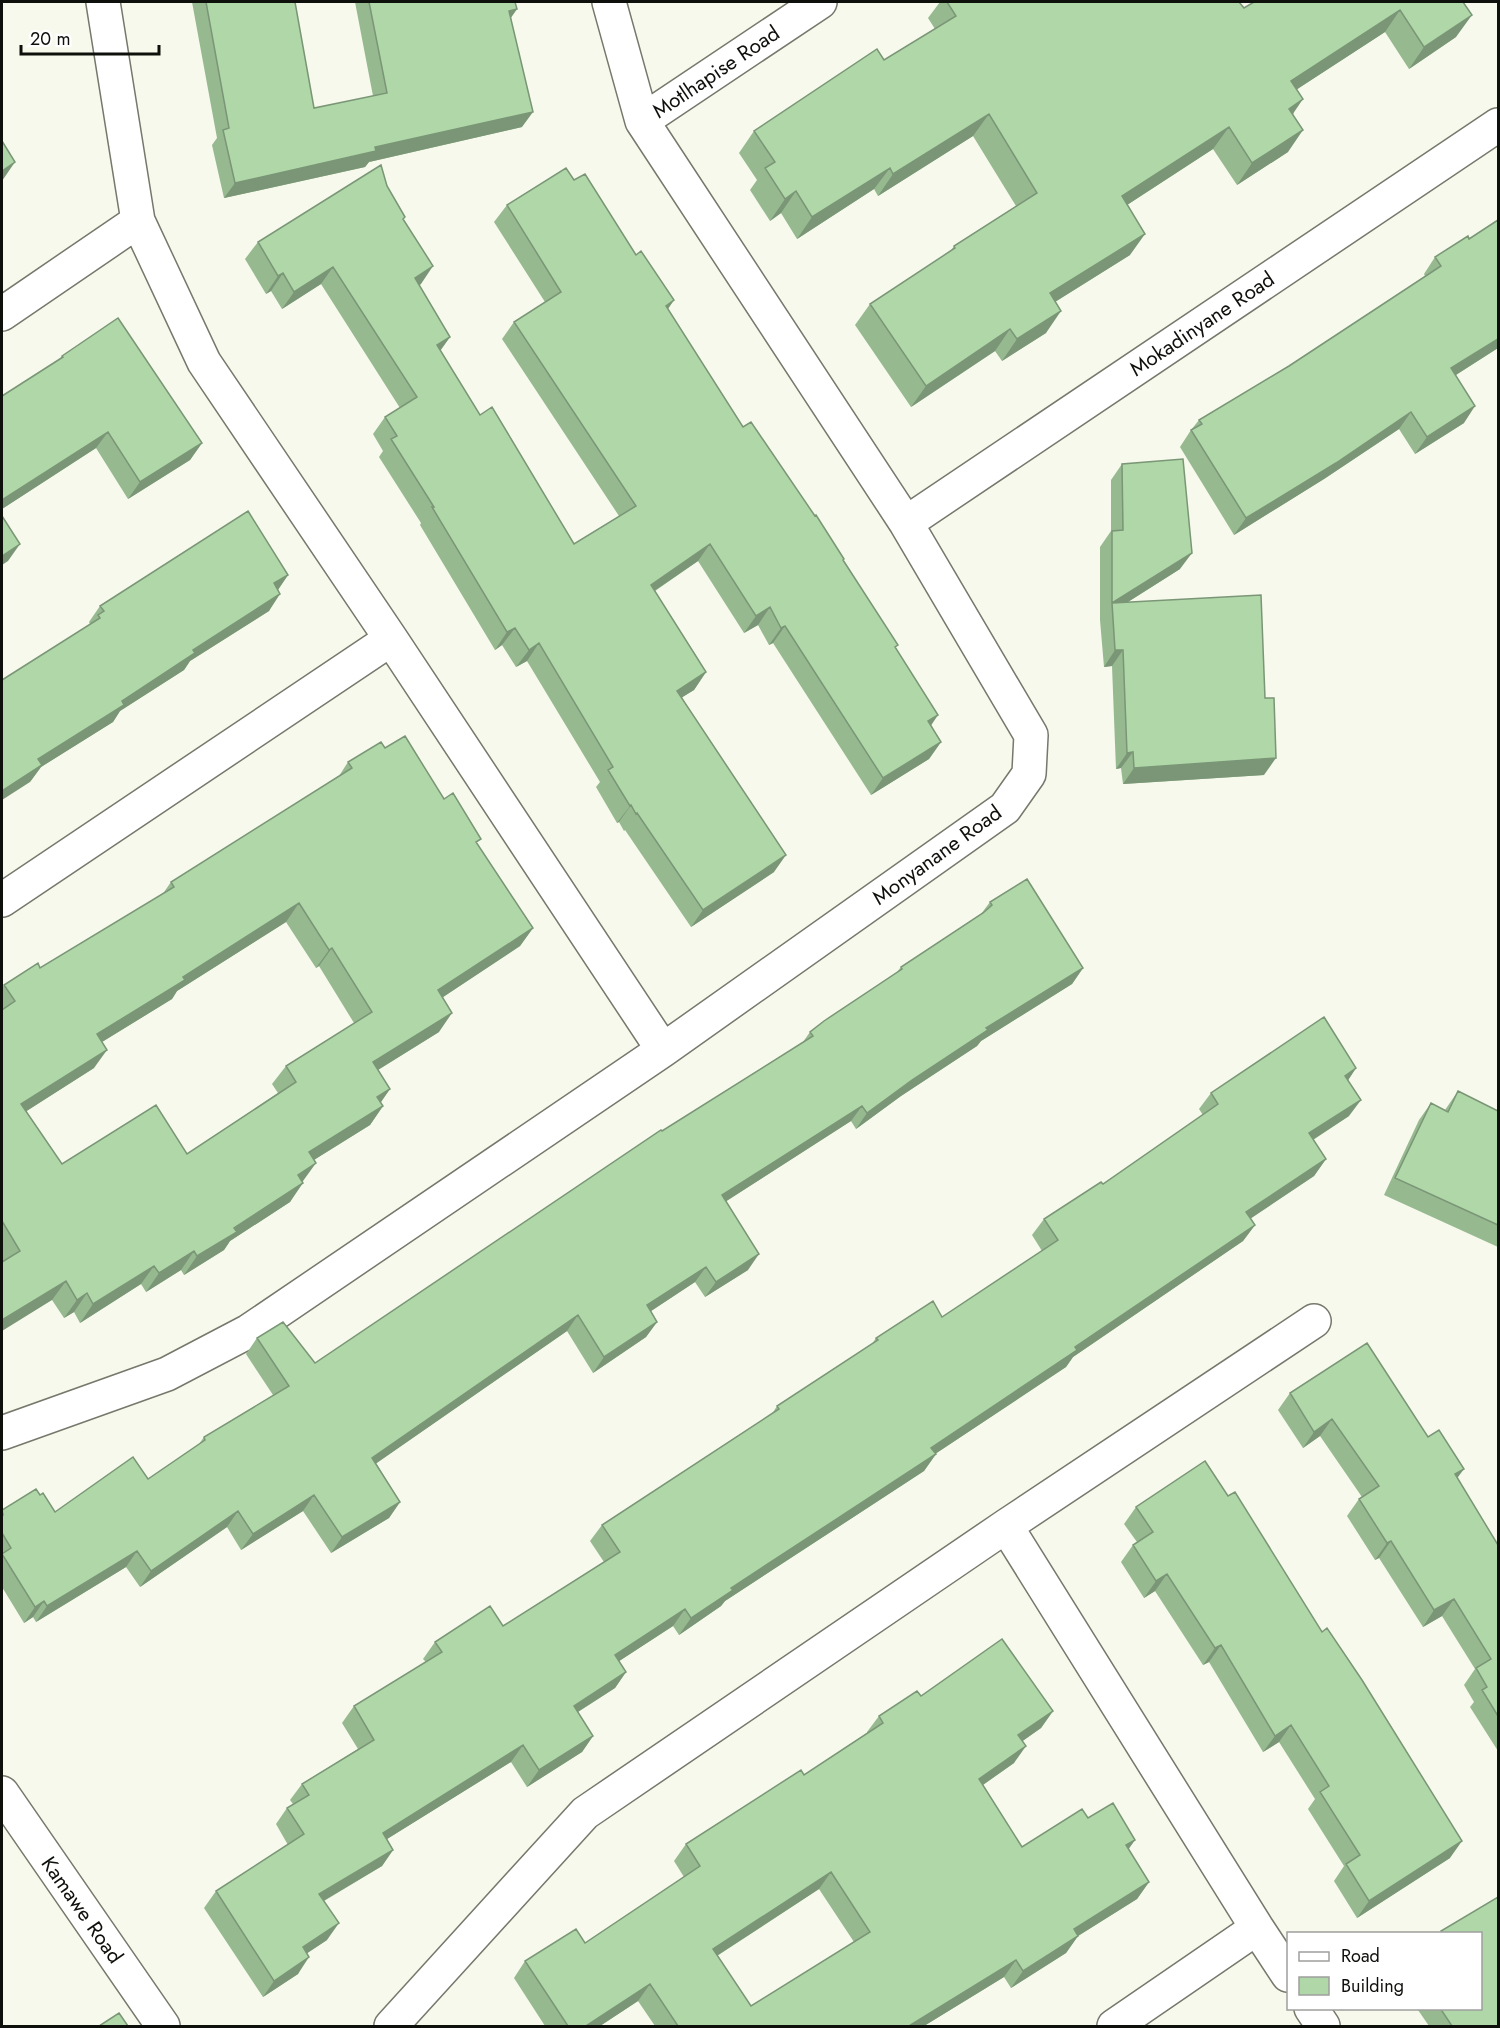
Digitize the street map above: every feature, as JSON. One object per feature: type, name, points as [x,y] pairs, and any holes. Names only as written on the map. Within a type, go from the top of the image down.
[{"type":"street","points":[[103,2],[138,221],[204,362],[391,639],[663,1050]]},
{"type":"street","name":"Monyanane Road","points":[[2,1433],[167,1374],[249,1330],[663,1050],[1005,808],[1029,774],[1031,735],[906,523],[642,122],[609,2]]},
{"type":"street","name":"Motlhapise Road","points":[[642,122],[820,2]]},
{"type":"street","name":"Mokadinyane Road","points":[[906,523],[1498,125]]},
{"type":"street","points":[[2,314],[138,221]]},
{"type":"street","points":[[2,900],[391,639]]},
{"type":"street","points":[[391,2026],[585,1813],[1006,1526],[1314,1321]]},
{"type":"street","points":[[1006,1526],[1287,1973]]},
{"type":"street","name":"Kamawe Road","points":[[2,1793],[163,2026]]},
{"type":"street","points":[[1114,2026],[1257,1928]]},
{"type":"street","points":[[1312,2010],[1323,2026]]},
{"type":"building","points":[[206,2],[295,2],[314,108],[387,93],[369,2],[515,2],[517,9],[509,11],[533,112],[375,147],[376,151],[235,183],[223,130],[229,128]]},
{"type":"building","points":[[947,2],[1239,2],[1244,8],[1254,2],[1463,2],[1472,15],[1424,47],[1400,10],[1291,81],[1303,99],[1289,109],[1303,130],[1252,163],[1229,127],[1122,196],[1145,234],[1050,293],[1061,311],[1017,339],[1010,329],[926,386],[870,304],[955,248],[954,246],[1037,193],[989,114],[893,174],[890,168],[812,217],[796,191],[785,199],[765,168],[775,162],[754,131],[877,49],[884,60],[956,16]]},
{"type":"building","points":[[2,141],[15,162],[2,171]]},
{"type":"building","points":[[381,165],[387,186],[405,217],[403,219],[433,266],[415,278],[450,337],[437,345],[480,415],[492,407],[574,544],[636,506],[514,322],[561,292],[507,205],[566,168],[574,180],[585,174],[636,255],[641,251],[674,300],[666,306],[743,427],[751,422],[816,515],[898,645],[895,647],[938,715],[928,721],[941,742],[883,778],[785,626],[781,628],[770,607],[756,616],[710,544],[651,585],[706,672],[677,691],[786,855],[703,910],[630,806],[608,770],[613,767],[539,643],[529,650],[515,628],[507,632],[432,507],[434,507],[391,439],[397,436],[385,417],[417,397],[333,267],[294,292],[283,273],[278,276],[258,242]]},
{"type":"building","points":[[1498,220],[1498,339],[1451,368],[1475,406],[1427,437],[1411,412],[1336,463],[1246,518],[1191,430],[1202,424],[1199,420],[1289,366],[1441,266],[1435,257]]},
{"type":"building","points":[[118,318],[202,443],[140,482],[108,432],[2,500],[2,396]]},
{"type":"building","points":[[1183,459],[1192,553],[1112,603],[1112,531],[1123,530],[1122,464]]},
{"type":"building","points":[[248,511],[288,575],[274,583],[280,594],[193,650],[195,653],[122,701],[124,705],[38,759],[42,765],[2,791],[2,680],[100,618],[98,615],[104,611],[100,606]]},
{"type":"building","points":[[2,516],[20,544],[2,556]]},
{"type":"building","points":[[1261,595],[1265,698],[1274,698],[1276,758],[1134,768],[1133,752],[1127,753],[1123,650],[1115,650],[1112,603]]},
{"type":"building","points":[[405,736],[444,799],[453,793],[481,839],[476,842],[533,928],[438,990],[452,1013],[373,1062],[390,1089],[377,1097],[383,1106],[309,1152],[316,1163],[298,1175],[303,1183],[234,1228],[237,1232],[197,1256],[194,1251],[159,1273],[154,1266],[93,1304],[87,1293],[77,1300],[66,1281],[2,1320],[2,1262],[20,1251],[2,1221],[2,1010],[15,1001],[4,985],[38,963],[40,968],[174,887],[171,882],[352,768],[348,762],[381,742],[385,748]],"holes":[[[299,903],[329,950],[332,948],[372,1012],[286,1066],[296,1082],[187,1154],[156,1105],[62,1164],[21,1104],[107,1050],[97,1034],[185,980],[183,977]]]},
{"type":"building","points":[[1027,879],[1083,968],[986,1028],[988,1030],[867,1113],[862,1106],[722,1195],[759,1254],[716,1282],[706,1267],[647,1305],[657,1322],[604,1357],[578,1315],[372,1458],[400,1502],[342,1537],[314,1495],[253,1534],[238,1511],[151,1571],[137,1551],[47,1606],[44,1601],[35,1607],[2,1554],[11,1548],[2,1533],[2,1510],[36,1489],[40,1495],[43,1493],[55,1512],[133,1457],[148,1479],[205,1440],[204,1437],[289,1386],[257,1338],[283,1322],[315,1363],[661,1130],[813,1036],[810,1032],[824,1021],[983,913],[992,905],[990,902]]},
{"type":"building","points":[[1324,1017],[1356,1068],[1345,1076],[1361,1100],[1309,1133],[1326,1159],[1246,1212],[1255,1225],[1075,1347],[1077,1350],[931,1448],[936,1454],[731,1588],[733,1590],[691,1618],[685,1609],[615,1655],[626,1672],[574,1706],[593,1736],[539,1770],[523,1745],[383,1833],[393,1850],[319,1894],[339,1923],[303,1947],[309,1957],[274,1981],[216,1891],[304,1834],[287,1808],[309,1795],[302,1784],[374,1740],[354,1706],[442,1652],[435,1642],[490,1606],[503,1626],[620,1552],[602,1525],[779,1409],[777,1406],[933,1301],[942,1317],[1058,1240],[1044,1219],[1101,1182],[1103,1184],[1218,1104],[1211,1093]]},
{"type":"building","points":[[1458,1091],[1498,1111],[1498,1225],[1395,1178],[1431,1103],[1448,1112]]},
{"type":"building","points":[[1367,1343],[1428,1437],[1439,1430],[1464,1469],[1455,1474],[1498,1545],[1498,1716],[1482,1690],[1487,1687],[1476,1668],[1491,1659],[1454,1599],[1434,1610],[1391,1541],[1387,1543],[1359,1499],[1379,1486],[1332,1419],[1314,1432],[1290,1393]]},
{"type":"building","points":[[1205,1461],[1228,1496],[1235,1492],[1322,1632],[1327,1628],[1462,1841],[1369,1901],[1346,1864],[1360,1855],[1320,1792],[1329,1786],[1291,1725],[1275,1736],[1221,1645],[1215,1648],[1167,1574],[1156,1581],[1133,1545],[1153,1532],[1136,1507]]},
{"type":"building","points":[[1002,1639],[1053,1711],[1018,1735],[1026,1746],[979,1779],[1022,1847],[1082,1809],[1088,1818],[1113,1803],[1135,1840],[1126,1845],[1149,1882],[1074,1929],[1078,1936],[1023,1971],[1016,1960],[909,2026],[678,2026],[650,1984],[586,2026],[568,2026],[525,1961],[576,1929],[585,1943],[700,1866],[686,1844],[801,1770],[804,1775],[883,1723],[879,1716],[917,1691],[921,1696]],"holes":[[[831,1872],[870,1932],[751,2006],[713,1949]]]},
{"type":"building","points":[[1498,1897],[1498,2026],[1452,2026],[1441,2010],[1482,2010],[1482,1932],[1441,1931]]},
{"type":"building","points":[[119,2013],[128,2026],[99,2026]]}]
